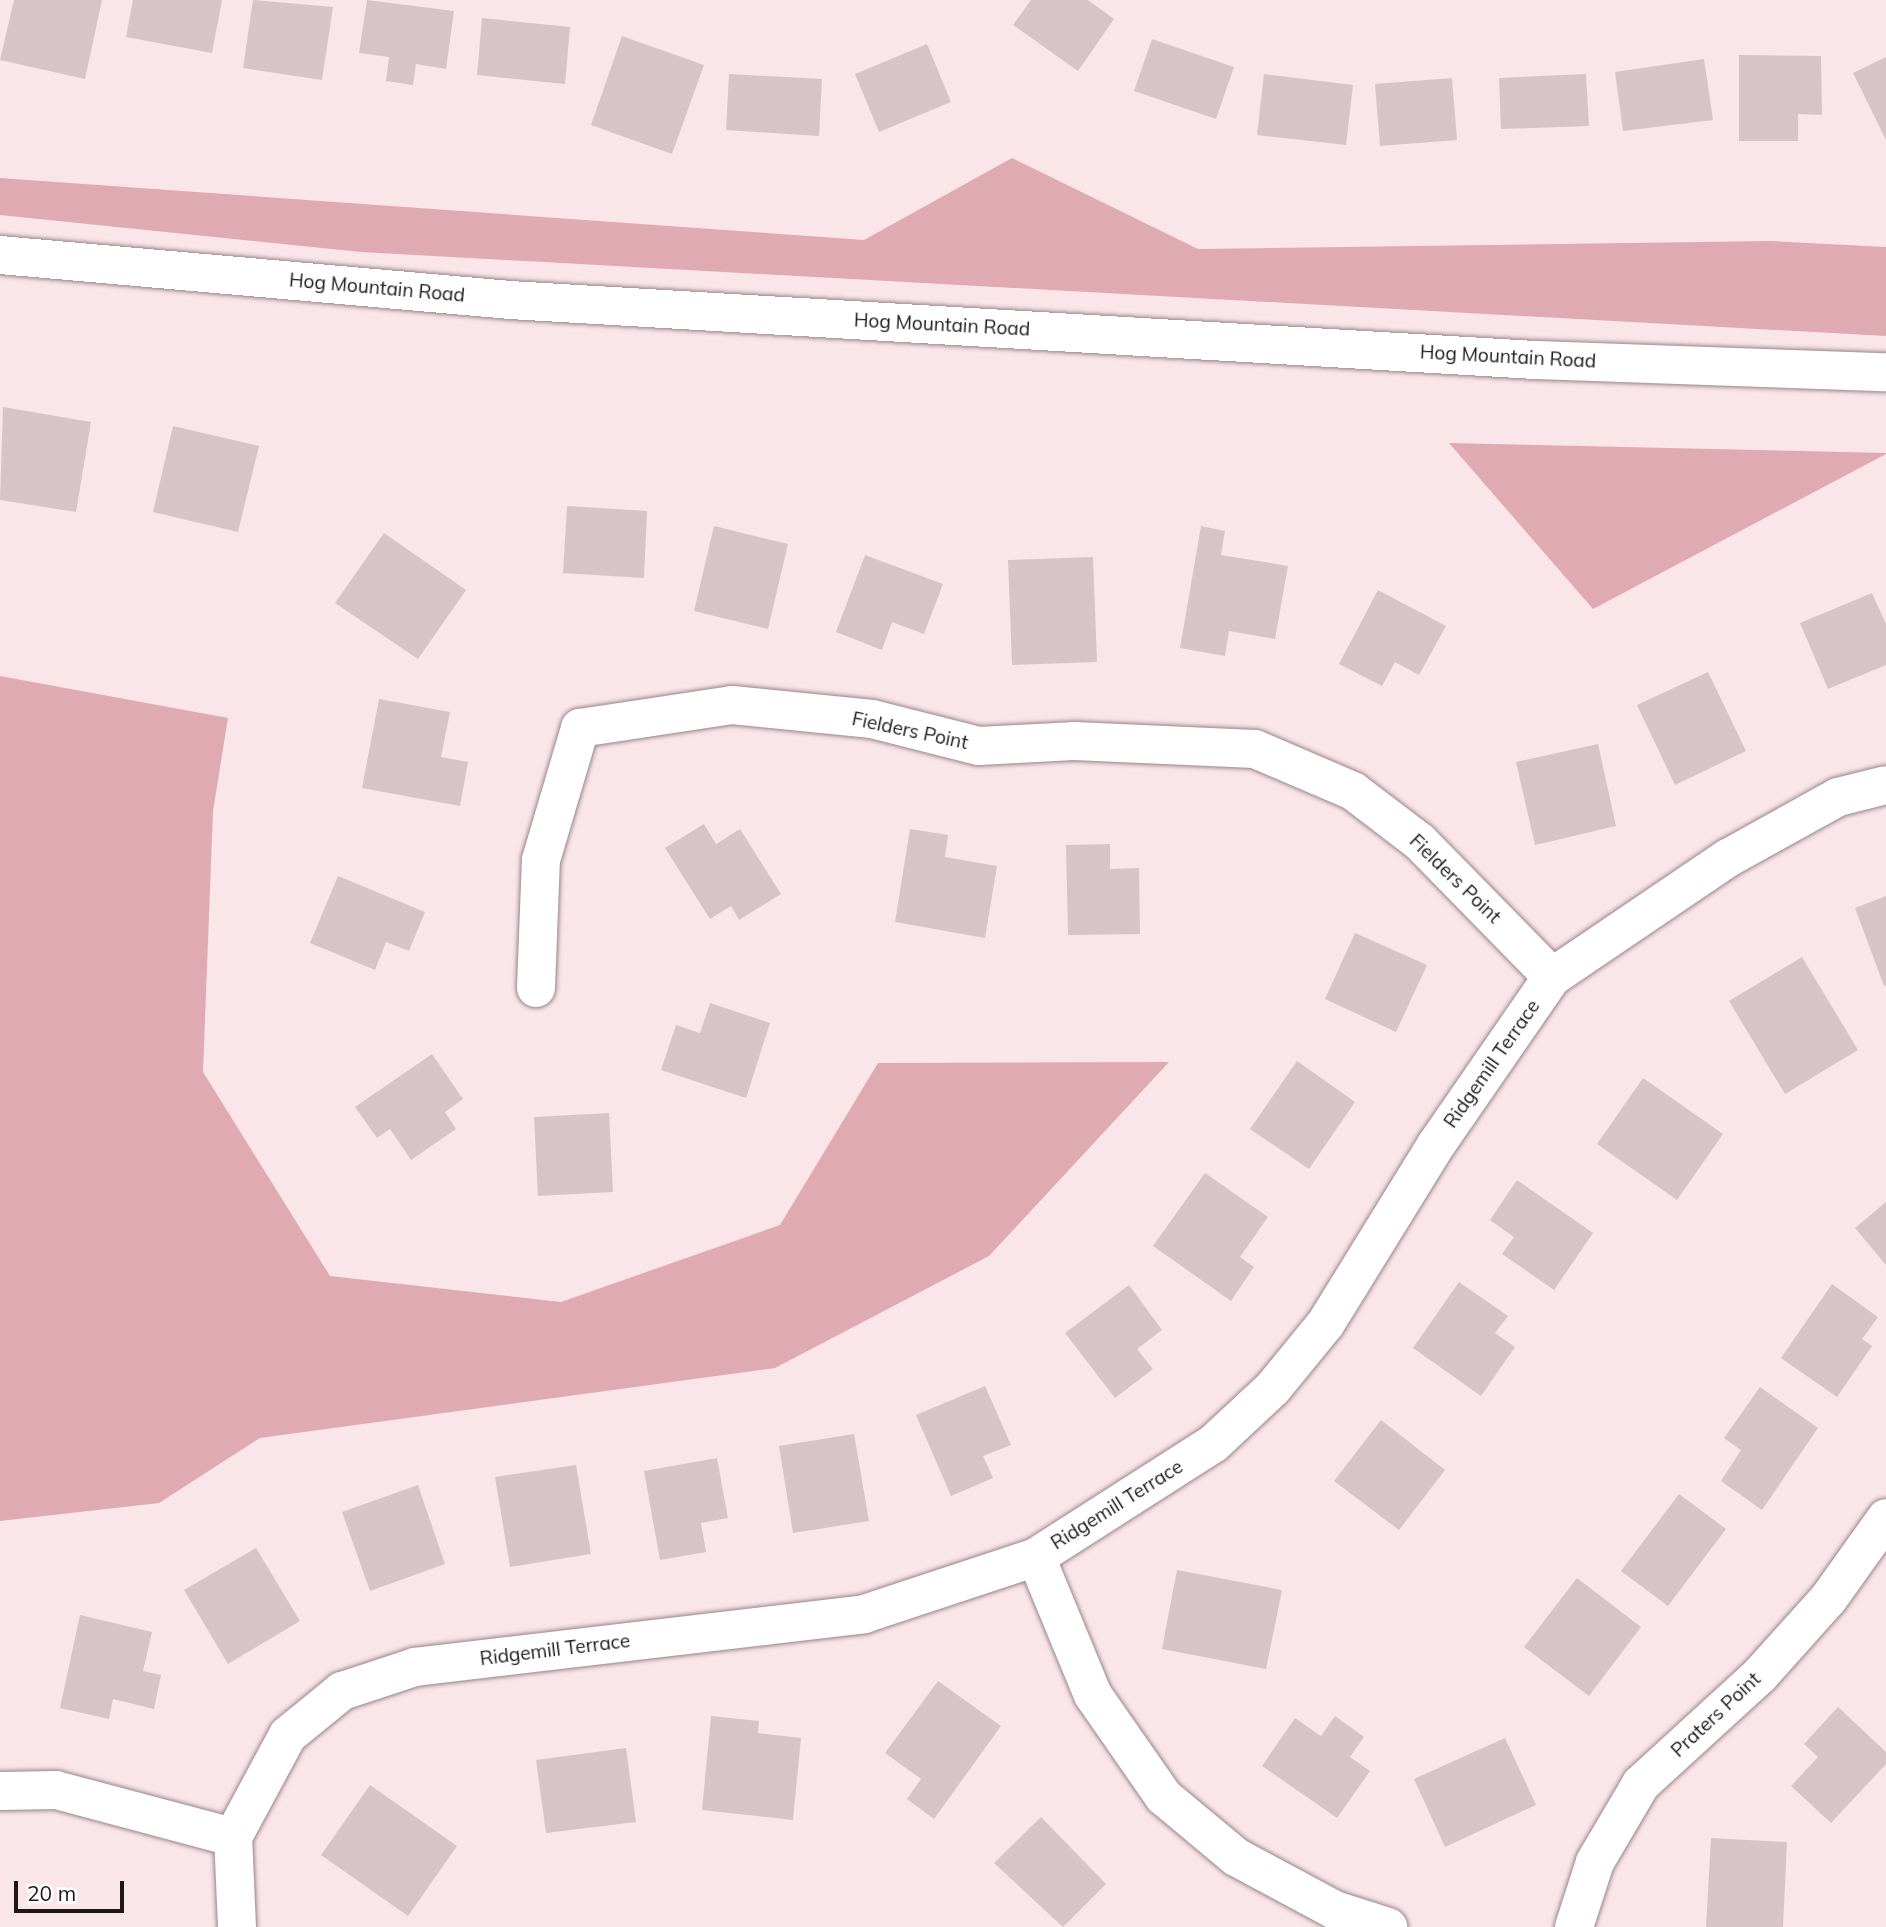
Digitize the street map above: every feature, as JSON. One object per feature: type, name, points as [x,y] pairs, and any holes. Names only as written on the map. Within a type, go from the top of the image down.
[{"type":"street","name":"Hog Mountain Road","points":[[0,255],[538,301],[1535,360],[1886,372]]},
{"type":"street","name":"Fielders Point","points":[[536,988],[541,860],[580,728],[732,705],[872,719],[979,746],[1074,741],[1255,749],[1353,791],[1420,842],[1552,977]]},
{"type":"street","name":"Ridgemill Terrace","points":[[233,1837],[288,1735],[342,1691],[415,1667],[864,1614],[1036,1557],[1213,1444],[1273,1388],[1326,1323],[1436,1146],[1552,977],[1728,858],[1838,797],[1886,785]]},
{"type":"street","name":"Praters Point","points":[[1574,1927],[1595,1862],[1641,1784],[1760,1675],[1829,1598],[1886,1518]]},
{"type":"street","points":[[1036,1557],[1093,1695],[1164,1797],[1236,1857],[1335,1910],[1388,1927]]},
{"type":"street","points":[[0,1791],[56,1790],[233,1837],[237,1927]]},
{"type":"shaded area","points":[[1012,158],[1198,249],[1769,241],[1886,247],[1886,336],[361,252],[0,215],[0,178],[864,240]]},
{"type":"shaded area","points":[[1449,443],[1886,453],[1886,454],[1593,609]]},
{"type":"shaded area","points":[[0,676],[228,718],[213,811],[203,1072],[330,1276],[561,1302],[780,1225],[878,1063],[1169,1062],[989,1256],[775,1368],[260,1438],[159,1503],[0,1521]]},
{"type":"building","points":[[14,0],[102,0],[85,79],[0,60]]},
{"type":"building","points":[[133,0],[222,0],[212,53],[126,37]]},
{"type":"building","points":[[253,0],[333,7],[322,80],[243,68]]},
{"type":"building","points":[[367,0],[454,11],[446,69],[416,64],[413,85],[386,81],[389,57],[359,53]]},
{"type":"building","points":[[1031,0],[1088,0],[1114,19],[1078,71],[1013,25]]},
{"type":"building","points":[[482,18],[570,27],[565,84],[477,75]]},
{"type":"building","points":[[622,36],[704,65],[672,154],[591,125]]},
{"type":"building","points":[[1152,39],[1234,67],[1216,119],[1134,91]]},
{"type":"building","points":[[927,44],[951,102],[879,132],[855,74]]},
{"type":"building","points":[[1739,55],[1821,56],[1822,115],[1798,114],[1798,141],[1739,141]]},
{"type":"building","points":[[1886,57],[1886,140],[1853,73]]},
{"type":"building","points":[[1704,59],[1713,120],[1623,131],[1615,72]]},
{"type":"building","points":[[729,74],[822,79],[819,136],[726,130]]},
{"type":"building","points":[[1264,74],[1353,85],[1346,145],[1257,135]]},
{"type":"building","points":[[1586,74],[1589,126],[1501,129],[1499,78]]},
{"type":"building","points":[[1452,78],[1457,140],[1380,146],[1375,84]]},
{"type":"building","points":[[3,407],[91,422],[76,512],[0,500]]},
{"type":"building","points":[[173,426],[259,446],[238,532],[153,512]]},
{"type":"building","points":[[567,506],[647,511],[644,578],[563,573]]},
{"type":"building","points":[[714,526],[788,544],[768,629],[694,611]]},
{"type":"building","points":[[1201,526],[1225,531],[1221,555],[1288,566],[1275,639],[1229,631],[1225,656],[1180,648]]},
{"type":"building","points":[[384,533],[466,590],[418,659],[335,603]]},
{"type":"building","points":[[865,555],[943,584],[924,634],[892,622],[882,650],[836,632]]},
{"type":"building","points":[[1093,557],[1097,662],[1012,665],[1008,560]]},
{"type":"building","points":[[1378,590],[1446,626],[1419,675],[1395,662],[1382,686],[1339,664]]},
{"type":"building","points":[[1872,593],[1886,624],[1886,665],[1828,689],[1800,623]]},
{"type":"building","points":[[1708,672],[1746,751],[1675,785],[1637,705]]},
{"type":"building","points":[[379,699],[450,712],[441,757],[468,762],[460,806],[362,788]]},
{"type":"building","points":[[1598,744],[1616,826],[1535,845],[1516,762]]},
{"type":"building","points":[[704,824],[716,844],[740,829],[781,894],[739,920],[731,906],[710,919],[665,848]]},
{"type":"building","points":[[910,829],[948,835],[945,857],[997,866],[985,938],[895,922]]},
{"type":"building","points":[[1110,844],[1110,869],[1139,868],[1140,934],[1068,935],[1066,845]]},
{"type":"building","points":[[338,876],[425,912],[409,951],[386,942],[375,970],[310,943]]},
{"type":"building","points":[[1886,896],[1886,985],[1884,986],[1855,908]]},
{"type":"building","points":[[1355,933],[1427,965],[1396,1032],[1325,999]]},
{"type":"building","points":[[1802,957],[1858,1050],[1785,1094],[1729,1001]]},
{"type":"building","points":[[710,1003],[770,1023],[746,1098],[661,1070],[676,1025],[700,1033]]},
{"type":"building","points":[[432,1054],[463,1099],[445,1112],[456,1129],[411,1160],[390,1129],[377,1138],[355,1107]]},
{"type":"building","points":[[1297,1061],[1355,1102],[1309,1169],[1250,1129]]},
{"type":"building","points":[[1643,1078],[1723,1134],[1677,1200],[1597,1144]]},
{"type":"building","points":[[609,1113],[613,1192],[538,1196],[534,1117]]},
{"type":"building","points":[[1205,1173],[1268,1217],[1240,1257],[1254,1267],[1231,1301],[1153,1246]]},
{"type":"building","points":[[1517,1180],[1593,1233],[1554,1290],[1502,1254],[1514,1237],[1490,1220]]},
{"type":"building","points":[[1886,1202],[1886,1265],[1855,1228]]},
{"type":"building","points":[[1459,1282],[1508,1316],[1495,1333],[1515,1347],[1481,1396],[1413,1348]]},
{"type":"building","points":[[1832,1284],[1878,1317],[1862,1339],[1872,1346],[1837,1397],[1781,1358]]},
{"type":"building","points":[[1129,1285],[1162,1330],[1137,1349],[1153,1369],[1115,1398],[1065,1333]]},
{"type":"building","points":[[985,1386],[1011,1445],[983,1456],[993,1478],[951,1496],[916,1415]]},
{"type":"building","points":[[1760,1387],[1818,1428],[1762,1510],[1721,1481],[1741,1450],[1724,1438]]},
{"type":"building","points":[[1381,1420],[1445,1470],[1399,1530],[1334,1481]]},
{"type":"building","points":[[854,1434],[869,1521],[793,1533],[779,1446]]},
{"type":"building","points":[[717,1458],[728,1518],[701,1523],[706,1552],[660,1560],[644,1471]]},
{"type":"building","points":[[576,1465],[591,1554],[510,1567],[495,1477]]},
{"type":"building","points":[[418,1485],[445,1564],[370,1591],[342,1512]]},
{"type":"building","points":[[1679,1494],[1726,1529],[1668,1606],[1621,1571]]},
{"type":"building","points":[[256,1548],[300,1621],[228,1664],[184,1590]]},
{"type":"building","points":[[1177,1570],[1282,1590],[1266,1669],[1162,1649]]},
{"type":"building","points":[[1577,1578],[1641,1627],[1589,1696],[1524,1647]]},
{"type":"building","points":[[80,1615],[152,1632],[143,1671],[161,1675],[154,1709],[113,1699],[109,1719],[60,1708]]},
{"type":"building","points":[[938,1681],[1001,1726],[934,1819],[907,1799],[921,1779],[885,1753]]},
{"type":"building","points":[[1838,1707],[1886,1752],[1886,1764],[1831,1823],[1791,1786],[1818,1757],[1804,1744]]},
{"type":"building","points":[[711,1716],[759,1721],[758,1733],[801,1738],[793,1820],[702,1810]]},
{"type":"building","points":[[1335,1716],[1364,1737],[1350,1757],[1370,1771],[1337,1818],[1262,1766],[1295,1718],[1321,1736]]},
{"type":"building","points":[[1505,1738],[1536,1805],[1445,1847],[1414,1779]]},
{"type":"building","points":[[626,1748],[636,1822],[546,1833],[536,1760]]},
{"type":"building","points":[[370,1785],[457,1846],[408,1916],[321,1855]]},
{"type":"building","points":[[1041,1817],[1106,1884],[1063,1927],[994,1863]]},
{"type":"building","points":[[1711,1838],[1787,1842],[1783,1927],[1706,1927]]}]
